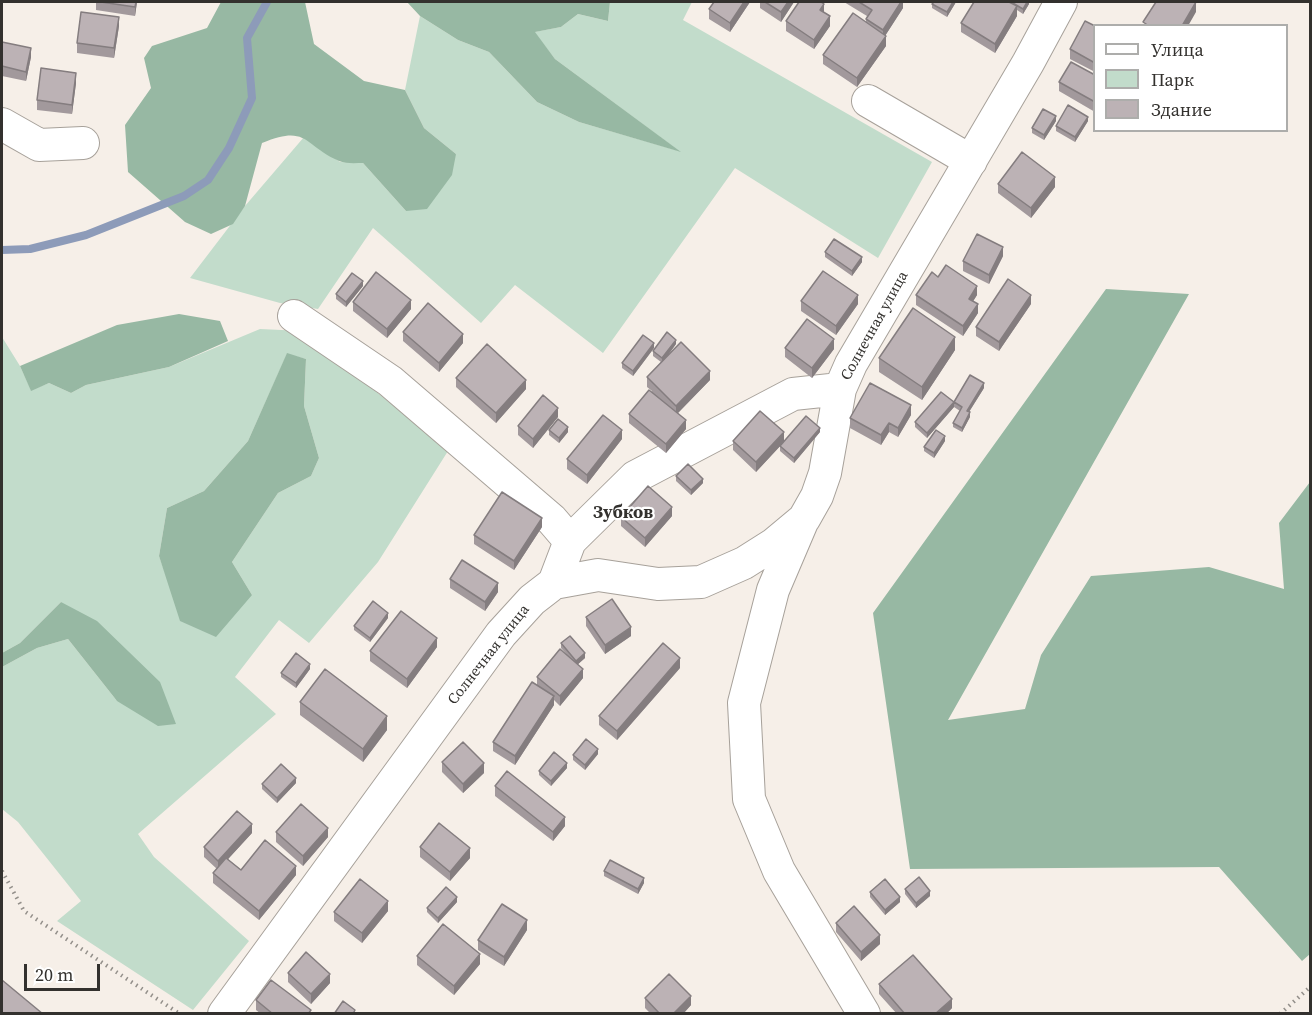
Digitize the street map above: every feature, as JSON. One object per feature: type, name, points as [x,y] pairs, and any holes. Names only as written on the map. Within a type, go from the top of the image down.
[{"type":"street","name":"Солнечная улица","points":[[224,1014],[501,634],[532,600],[554,583],[598,575],[658,584],[701,582],[744,563],[774,544],[804,519],[825,473],[840,389],[868,334],[1061,2]]},
{"type":"street","points":[[868,101],[970,161]]},
{"type":"street","points":[[2,124],[39,145],[83,143]]},
{"type":"street","points":[[294,316],[390,381],[552,520],[570,541]]},
{"type":"street","points":[[554,583],[570,541],[635,477],[793,394],[840,389]]},
{"type":"street","points":[[804,519],[773,590],[744,704],[749,799],[779,871],[864,1014]]},
{"type":"path","points":[[2,871],[24,911],[180,1014]]},
{"type":"path","points":[[1281,1014],[1311,987]]},
{"type":"green space","points":[[221,2],[305,2],[314,44],[364,81],[405,90],[424,128],[456,154],[452,175],[427,209],[406,211],[363,163],[339,161],[297,136],[277,138],[262,143],[245,206],[233,224],[211,234],[185,222],[128,172],[125,125],[151,88],[144,58],[152,46],[207,28]]},
{"type":"green space","points":[[407,2],[610,2],[608,21],[578,14],[561,27],[535,32],[555,59],[681,152],[579,122],[537,102],[489,52],[458,40],[420,16]]},
{"type":"green space","points":[[610,2],[692,2],[683,20],[932,162],[878,258],[735,168],[603,353],[515,285],[481,323],[373,228],[318,309],[280,303],[190,278],[245,206],[304,137],[340,162],[363,163],[406,211],[456,154],[424,128],[405,90],[420,16],[458,40],[489,52],[537,102],[579,122],[679,151],[555,59],[534,32],[561,27],[578,14],[608,21]]},
{"type":"green space","points":[[1106,289],[1189,294],[948,720],[1025,709],[1041,655],[1091,576],[1209,567],[1284,589],[1279,523],[1310,482],[1310,954],[1302,961],[1219,867],[910,869],[873,613]]},
{"type":"green space","points":[[179,314],[220,321],[228,341],[169,367],[86,385],[71,393],[49,383],[31,391],[20,366],[117,325]]},
{"type":"green space","points":[[260,329],[303,331],[448,451],[378,562],[309,643],[279,620],[235,677],[276,714],[138,834],[154,857],[249,941],[193,1010],[57,921],[81,901],[18,822],[2,809],[2,667],[37,648],[68,639],[117,701],[61,602],[20,643],[2,653],[2,337],[20,366],[31,390],[49,383],[71,393],[86,385],[169,367]],"holes":[[[287,354],[306,359],[304,406],[319,458],[311,476],[278,493],[232,562],[252,595],[169,584],[159,556],[167,508],[204,491],[248,441]]]},
{"type":"green space","points":[[287,353],[306,359],[304,406],[319,458],[311,476],[278,493],[232,562],[252,595],[216,637],[180,621],[159,556],[167,508],[204,491],[248,441]]},
{"type":"green space","points":[[61,602],[97,621],[160,682],[176,724],[158,726],[117,701],[68,639],[37,648],[2,667],[2,653],[20,643]]},
{"type":"building","points":[[101,2],[136,2],[135,7]]},
{"type":"building","points":[[714,2],[744,2],[730,23],[709,9]]},
{"type":"building","points":[[765,2],[788,2],[781,12]]},
{"type":"building","points":[[799,2],[821,2],[824,4],[820,10],[830,16],[814,40],[786,21]]},
{"type":"building","points":[[859,2],[901,2],[883,30],[866,19],[872,10]]},
{"type":"building","points":[[934,2],[953,2],[947,12],[932,4]]},
{"type":"building","points":[[974,2],[1009,2],[1017,6],[995,44],[961,23]]},
{"type":"building","points":[[1011,2],[1027,2],[1023,9]]},
{"type":"building","points":[[1156,2],[1196,2],[1183,24],[1146,24],[1143,22]]},
{"type":"building","points":[[81,12],[119,17],[114,48],[77,43]]},
{"type":"building","points":[[853,13],[886,36],[857,78],[823,55]]},
{"type":"building","points":[[1085,21],[1093,25],[1093,62],[1070,49]]},
{"type":"building","points":[[2,42],[31,48],[26,72],[2,66]]},
{"type":"building","points":[[1071,62],[1093,74],[1093,101],[1059,82]]},
{"type":"building","points":[[41,68],[76,73],[72,105],[37,100]]},
{"type":"building","points":[[1068,105],[1088,117],[1075,137],[1056,126]]},
{"type":"building","points":[[1043,109],[1056,116],[1044,135],[1032,128]]},
{"type":"building","points":[[1022,152],[1055,177],[1031,208],[998,184]]},
{"type":"building","points":[[977,234],[1003,247],[989,275],[963,261]]},
{"type":"building","points":[[834,239],[862,257],[852,271],[825,252]]},
{"type":"building","points":[[946,265],[977,286],[969,299],[978,304],[963,326],[916,295],[932,272],[938,277]]},
{"type":"building","points":[[823,271],[858,295],[836,326],[801,301]]},
{"type":"building","points":[[376,272],[411,300],[387,329],[353,302]]},
{"type":"building","points":[[352,273],[363,281],[346,302],[336,294]]},
{"type":"building","points":[[1008,279],[1031,295],[999,342],[976,327]]},
{"type":"building","points":[[428,303],[463,334],[439,363],[403,332]]},
{"type":"building","points":[[913,308],[955,337],[922,387],[879,358]]},
{"type":"building","points":[[807,319],[834,339],[812,368],[785,348]]},
{"type":"building","points":[[667,332],[676,340],[662,358],[653,351]]},
{"type":"building","points":[[643,335],[654,343],[633,371],[622,363]]},
{"type":"building","points":[[681,342],[710,371],[676,406],[647,377]]},
{"type":"building","points":[[487,344],[526,380],[496,413],[456,378]]},
{"type":"building","points":[[970,375],[984,383],[967,411],[970,412],[962,428],[953,423],[962,407],[954,402]]},
{"type":"building","points":[[870,383],[911,405],[898,428],[889,423],[881,435],[850,418]]},
{"type":"building","points":[[649,390],[686,420],[666,444],[629,414]]},
{"type":"building","points":[[941,392],[954,402],[927,433],[915,422]]},
{"type":"building","points":[[543,395],[558,408],[533,439],[518,426]]},
{"type":"building","points":[[760,411],[784,432],[756,462],[733,441]]},
{"type":"building","points":[[603,415],[622,430],[587,475],[567,459]]},
{"type":"building","points":[[806,416],[820,428],[794,458],[780,446]]},
{"type":"building","points":[[558,419],[568,427],[559,438],[549,430]]},
{"type":"building","points":[[936,430],[945,436],[934,453],[924,447]]},
{"type":"building","points":[[688,464],[703,479],[691,490],[676,476]]},
{"type":"building","points":[[648,486],[672,507],[645,538],[621,517]]},
{"type":"building","points":[[502,492],[542,518],[514,561],[474,535]]},
{"type":"building","points":[[462,560],[498,583],[485,602],[450,579]]},
{"type":"building","points":[[612,599],[631,627],[605,645],[586,617]]},
{"type":"building","points":[[373,601],[388,613],[370,638],[354,626]]},
{"type":"building","points":[[401,611],[437,638],[407,679],[370,651]]},
{"type":"building","points":[[570,636],[585,653],[576,661],[561,643]]},
{"type":"building","points":[[663,643],[680,658],[617,731],[599,716]]},
{"type":"building","points":[[560,649],[583,669],[560,696],[537,677]]},
{"type":"building","points":[[296,653],[310,664],[296,683],[281,673]]},
{"type":"building","points":[[325,669],[387,716],[363,749],[300,702]]},
{"type":"building","points":[[532,682],[554,696],[515,756],[493,742]]},
{"type":"building","points":[[586,739],[598,749],[585,765],[573,755]]},
{"type":"building","points":[[463,742],[484,763],[463,784],[442,762]]},
{"type":"building","points":[[554,752],[567,763],[551,781],[539,771]]},
{"type":"building","points":[[281,764],[296,778],[277,798],[262,784]]},
{"type":"building","points":[[507,771],[565,817],[553,832],[495,786]]},
{"type":"building","points":[[301,804],[328,828],[303,856],[276,832]]},
{"type":"building","points":[[237,811],[252,824],[218,861],[204,847]]},
{"type":"building","points":[[439,823],[470,848],[450,872],[420,847]]},
{"type":"building","points":[[265,840],[296,866],[259,911],[213,873],[226,858],[241,870]]},
{"type":"building","points":[[610,860],[644,878],[638,889],[604,871]]},
{"type":"building","points":[[919,877],[930,891],[916,903],[905,889]]},
{"type":"building","points":[[360,879],[388,901],[362,933],[334,912]]},
{"type":"building","points":[[885,879],[900,897],[885,910],[870,892]]},
{"type":"building","points":[[446,887],[457,897],[438,918],[427,908]]},
{"type":"building","points":[[502,904],[527,920],[504,957],[478,940]]},
{"type":"building","points":[[854,906],[880,935],[861,952],[836,923]]},
{"type":"building","points":[[443,924],[480,954],[454,986],[417,956]]},
{"type":"building","points":[[306,952],[330,974],[311,994],[288,973]]},
{"type":"building","points":[[913,955],[952,999],[935,1014],[905,1014],[879,984]]},
{"type":"building","points":[[669,974],[691,996],[673,1014],[660,1014],[645,998]]},
{"type":"building","points":[[2,980],[43,1014],[2,1014]]},
{"type":"building","points":[[271,980],[311,1010],[308,1014],[273,1014],[256,1000]]},
{"type":"building","points":[[343,1001],[355,1010],[353,1014],[334,1014]]},
{"type":"waterway","points":[[2,250],[30,249],[86,235],[184,196],[208,180],[229,148],[252,98],[247,38],[267,2]]},
{"type":"district","name":"Зубков","points":[[623,513]]}]
